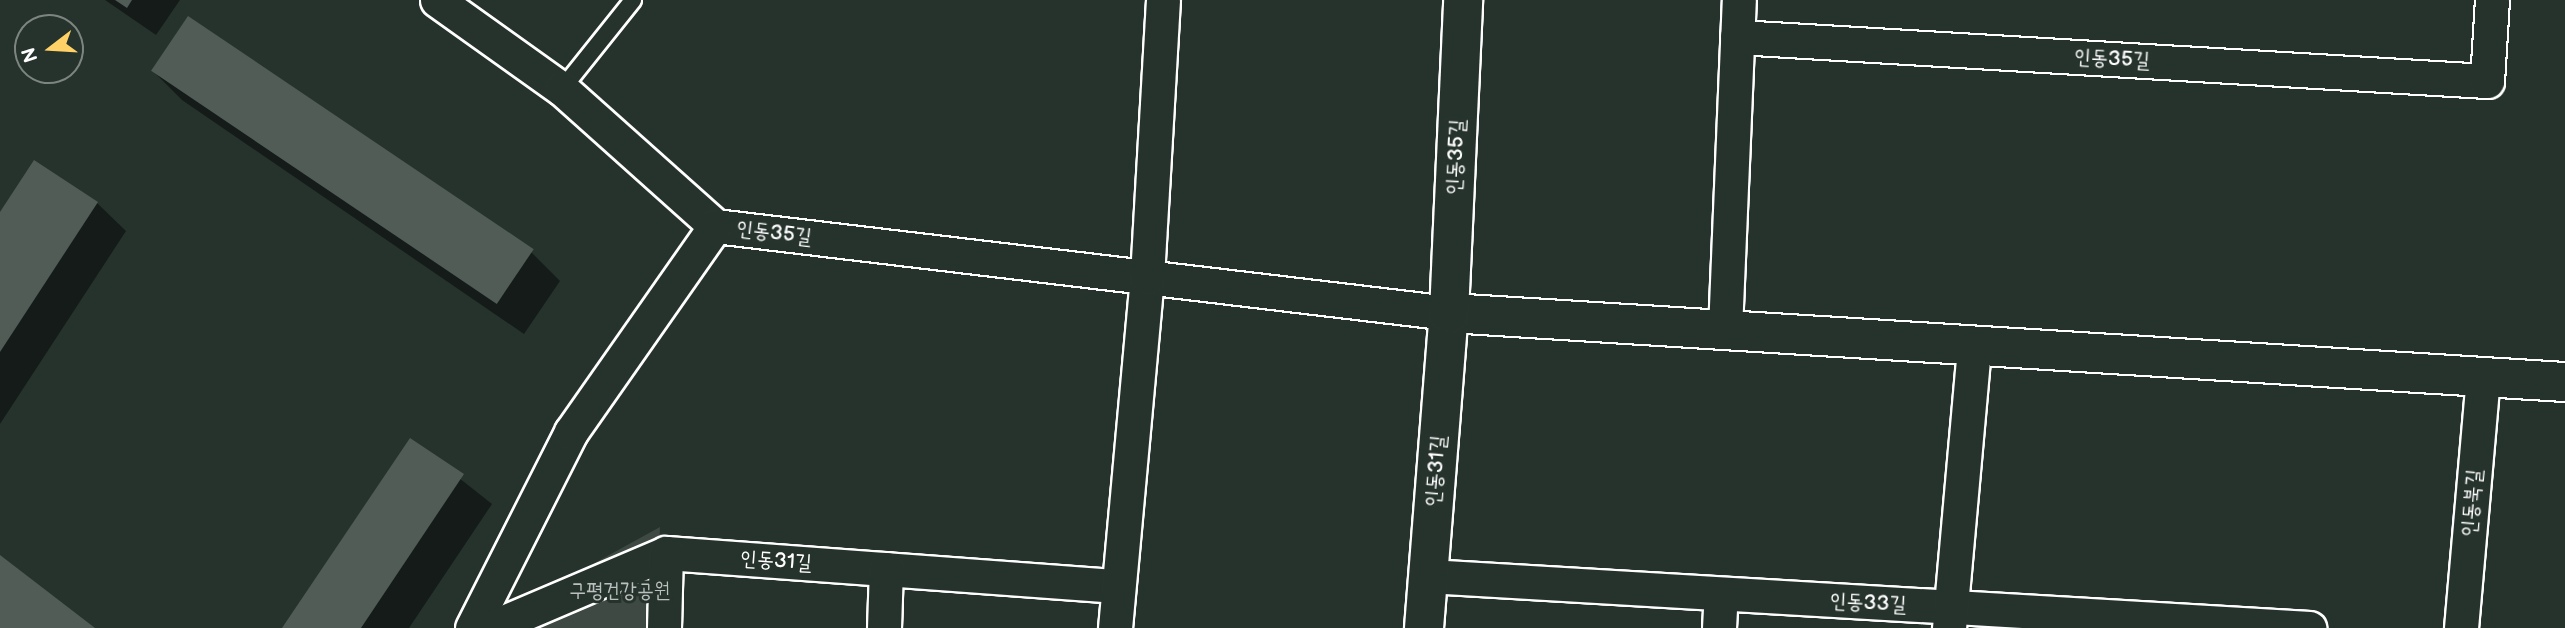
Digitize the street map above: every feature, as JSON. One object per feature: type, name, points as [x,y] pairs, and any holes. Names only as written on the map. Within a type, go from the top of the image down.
[{"type":"street","name":"인동35길","points":[[437,0],[562,89],[715,226],[1449,313],[2565,382]]},
{"type":"street","points":[[1115,628],[1147,278],[1163,0]]},
{"type":"street","name":"인동35길","points":[[1449,313],[1463,0]]},
{"type":"street","points":[[1726,330],[1739,0]]},
{"type":"street","name":"인동35길","points":[[1737,37],[2487,81],[2492,0]]},
{"type":"street","points":[[472,628],[571,432],[715,226]]},
{"type":"street","name":"인동31길","points":[[1424,628],[1449,313]]},
{"type":"street","points":[[1949,618],[1973,346]]},
{"type":"street","name":"인동북길","points":[[2461,628],[2483,377]]},
{"type":"street","points":[[664,628],[666,553]]},
{"type":"street","name":"인동31길","points":[[490,628],[666,553],[1118,586]]},
{"type":"street","points":[[884,628],[886,569]]},
{"type":"street","name":"인동33길","points":[[1428,576],[1721,595],[1949,618],[2309,628]]},
{"type":"street","points":[[1719,628],[1721,595]]},
{"type":"lane","points":[[562,89],[633,0]]},
{"type":"green space","name":"구평건강공원","points":[[660,527],[655,628],[487,628],[493,619]]},
{"type":"building","points":[[115,0],[132,0],[127,8]]},
{"type":"building","points":[[188,16],[534,249],[497,304],[151,71]]},
{"type":"building","points":[[34,160],[98,202],[0,352],[0,212]]},
{"type":"building","points":[[410,438],[464,474],[361,628],[282,628]]},
{"type":"building","points":[[0,555],[95,628],[0,628]]}]
